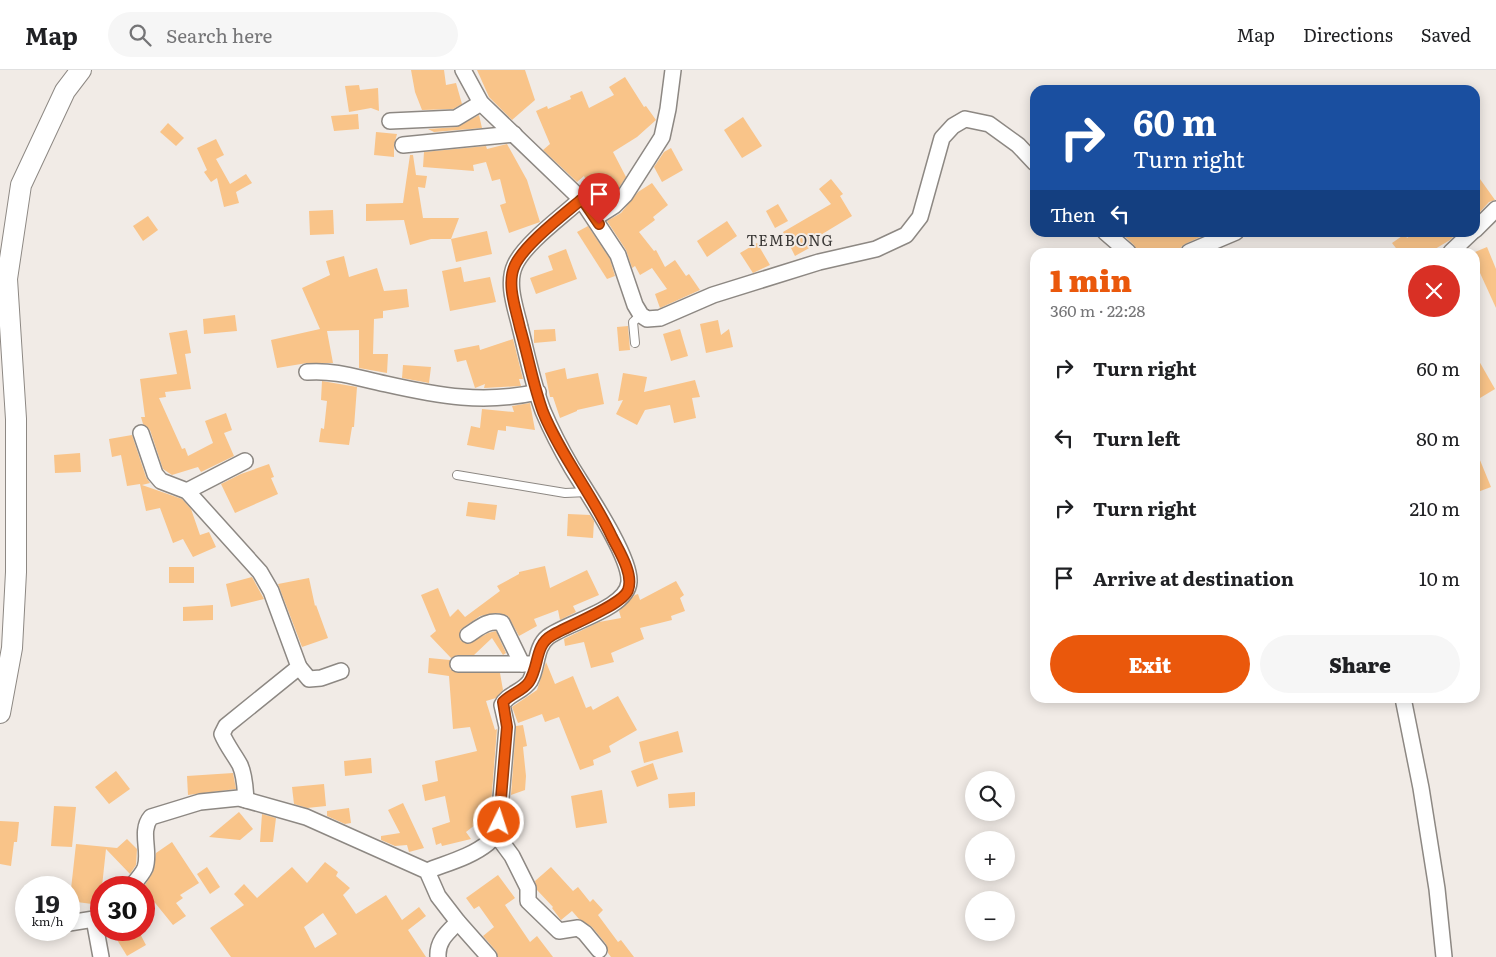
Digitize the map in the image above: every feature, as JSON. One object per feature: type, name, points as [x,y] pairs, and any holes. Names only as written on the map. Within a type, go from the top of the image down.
[{"type":"street","points":[[0,713],[12,648],[16,572],[16,419],[7,279],[21,185],[65,92],[81,70]]},
{"type":"street","points":[[463,70],[481,103],[582,199],[618,255],[641,315],[647,319],[660,318],[713,295],[818,262],[876,249],[906,235],[920,217],[942,138],[953,126],[965,119],[989,124],[1018,145],[1030,158]]},
{"type":"street","points":[[595,218],[614,206],[625,195],[662,136],[673,70]]},
{"type":"street","points":[[390,121],[456,118],[481,103]]},
{"type":"street","points":[[403,145],[514,134]]},
{"type":"street","points":[[427,872],[467,855],[489,842],[495,832],[499,822],[507,727],[502,705],[505,700],[529,683],[537,664],[540,644],[548,637],[602,611],[623,597],[628,591],[630,580],[622,556],[597,506],[572,467],[543,411],[511,284],[514,268],[520,255],[582,199]]},
{"type":"street","points":[[1480,225],[1496,209]]},
{"type":"street","points":[[1111,237],[1123,248]]},
{"type":"street","points":[[1198,248],[1224,237]]},
{"type":"street","points":[[1455,248],[1467,237]]},
{"type":"street","points":[[307,372],[329,371],[442,395],[482,399],[517,397],[538,392]]},
{"type":"street","points":[[141,433],[155,474],[162,481],[187,491],[260,572],[272,591],[299,667],[309,679],[314,680],[341,671]]},
{"type":"street","points":[[187,491],[246,461]]},
{"type":"street","points":[[468,634],[487,623],[495,621],[502,623],[522,664]]},
{"type":"street","points":[[458,664],[537,664]]},
{"type":"street","points":[[246,800],[245,779],[222,734],[226,726],[299,667]]},
{"type":"street","points":[[1404,703],[1422,788],[1437,889],[1444,957]]},
{"type":"street","points":[[138,876],[144,868],[146,857],[145,828],[152,817],[200,802],[239,798],[306,817],[427,872],[438,896],[489,957]]},
{"type":"street","points":[[495,832],[512,856],[528,888],[528,901],[534,909],[559,930],[578,928],[585,933],[599,950]]},
{"type":"street","points":[[438,957],[439,943],[458,922]]},
{"type":"street","points":[[100,941],[101,957]]},
{"type":"lane","points":[[636,343],[633,322],[641,315]]},
{"type":"lane","points":[[457,475],[566,493],[588,492]]},
{"type":"building","points":[[411,70],[444,70],[446,85],[456,83],[462,104],[453,109],[422,110],[415,92]]},
{"type":"building","points":[[477,70],[525,70],[535,100],[512,120],[489,97]]},
{"type":"building","points":[[625,77],[644,107],[646,106],[656,120],[637,137],[613,152],[626,177],[618,189],[598,205],[584,176],[577,182],[543,150],[550,144],[536,111],[547,106],[548,109],[571,99],[570,96],[582,91],[589,108],[614,95],[609,87]]},
{"type":"building","points":[[359,85],[360,90],[378,88],[379,111],[371,108],[349,112],[345,86]]},
{"type":"building","points":[[358,114],[359,129],[334,131],[331,116]]},
{"type":"building","points":[[479,115],[482,128],[434,132],[428,129],[457,127]]},
{"type":"building","points":[[743,117],[762,146],[742,158],[724,130]]},
{"type":"building","points":[[168,123],[184,138],[176,146],[160,132]]},
{"type":"building","points":[[376,132],[397,134],[394,145],[394,157],[374,155]]},
{"type":"building","points":[[216,139],[224,155],[216,159],[230,184],[246,174],[252,183],[236,192],[239,203],[224,207],[217,178],[211,182],[204,172],[207,170],[197,148]]},
{"type":"building","points":[[507,144],[527,180],[540,222],[509,233],[500,205],[506,203],[500,179],[492,181],[486,162],[473,165],[474,171],[423,167],[424,152],[486,146],[487,149]]},
{"type":"building","points":[[671,148],[683,170],[662,182],[654,167],[664,152]]},
{"type":"building","points":[[410,155],[413,155],[416,175],[427,176],[425,188],[418,187],[423,218],[459,218],[451,239],[431,239],[410,245],[404,220],[366,221],[366,204],[403,203]]},
{"type":"building","points":[[831,179],[843,194],[840,196],[852,216],[809,242],[811,247],[795,256],[783,232],[831,204],[819,189]]},
{"type":"building","points":[[1480,179],[1495,200],[1489,202],[1480,212]]},
{"type":"building","points":[[652,183],[668,205],[653,217],[655,220],[639,232],[654,251],[656,250],[665,267],[675,260],[686,276],[689,274],[700,290],[660,308],[655,294],[667,289],[652,268],[640,275],[635,266],[632,268],[626,250],[607,221],[621,213],[638,192]]},
{"type":"building","points":[[778,204],[788,221],[775,228],[766,211]]},
{"type":"building","points":[[333,210],[334,234],[310,235],[309,211]]},
{"type":"building","points":[[148,216],[158,230],[143,241],[133,226]]},
{"type":"building","points":[[727,221],[737,236],[707,257],[697,241]]},
{"type":"building","points":[[588,226],[610,259],[615,276],[607,279],[577,232]]},
{"type":"building","points":[[487,231],[492,254],[456,262],[451,239]]},
{"type":"building","points":[[1125,237],[1200,237],[1181,248],[1135,248]]},
{"type":"building","points":[[1401,237],[1453,237],[1437,248],[1396,248],[1392,243]]},
{"type":"building","points":[[757,243],[770,265],[753,273],[740,253]]},
{"type":"building","points":[[1487,247],[1496,269],[1496,308],[1480,273],[1480,250]]},
{"type":"building","points":[[566,249],[577,279],[536,294],[530,278],[553,270],[548,256]]},
{"type":"building","points":[[344,256],[349,277],[377,268],[384,291],[407,289],[409,307],[383,311],[383,318],[374,319],[373,354],[388,354],[387,373],[359,368],[359,330],[327,331],[333,363],[307,363],[277,368],[271,340],[320,329],[302,288],[330,275],[326,261]]},
{"type":"building","points":[[461,267],[464,282],[490,277],[496,302],[450,311],[442,271]]},
{"type":"building","points":[[235,315],[237,331],[204,334],[203,319]]},
{"type":"building","points":[[718,320],[721,335],[729,329],[733,347],[706,353],[700,324]]},
{"type":"building","points":[[628,326],[630,350],[619,351],[617,327]]},
{"type":"building","points":[[555,329],[556,341],[534,343],[534,330]]},
{"type":"building","points":[[680,329],[688,356],[671,361],[663,334]]},
{"type":"building","points":[[187,330],[191,353],[185,354],[191,389],[165,392],[166,397],[159,398],[182,449],[185,448],[188,456],[213,443],[205,421],[226,413],[232,430],[224,433],[234,456],[201,472],[198,467],[172,475],[163,469],[150,430],[143,424],[141,417],[145,417],[140,379],[177,374],[169,333]]},
{"type":"building","points":[[513,339],[523,379],[519,379],[521,386],[484,388],[485,384],[475,388],[466,360],[457,362],[454,350],[479,345],[480,350]]},
{"type":"building","points":[[1480,363],[1495,389],[1480,398]]},
{"type":"building","points":[[403,365],[431,367],[429,383],[402,378]]},
{"type":"building","points":[[565,368],[567,379],[598,373],[604,404],[577,410],[560,418],[553,397],[550,397],[545,373]]},
{"type":"building","points":[[623,373],[647,377],[644,392],[695,380],[700,397],[692,398],[696,418],[674,423],[670,405],[645,410],[637,425],[616,414],[623,400],[618,401]]},
{"type":"building","points":[[322,381],[357,387],[354,427],[352,427],[349,445],[319,442],[321,428],[324,429],[327,401],[321,400]]},
{"type":"building","points":[[530,403],[535,430],[506,426],[506,431],[498,430],[494,450],[467,445],[471,426],[480,428],[482,409],[514,412],[512,406]]},
{"type":"building","points":[[132,435],[146,477],[150,483],[142,485],[182,499],[191,509],[200,535],[209,532],[216,547],[193,557],[183,539],[173,543],[160,508],[146,511],[140,484],[127,486],[121,455],[112,457],[109,439]]},
{"type":"building","points":[[80,453],[81,472],[55,473],[54,455]]},
{"type":"building","points":[[1480,460],[1491,487],[1480,491]]},
{"type":"building","points":[[269,464],[274,477],[271,478],[278,494],[235,513],[221,484],[241,474]]},
{"type":"building","points":[[468,502],[497,505],[495,520],[466,516]]},
{"type":"building","points":[[568,514],[590,515],[594,521],[593,538],[567,536]]},
{"type":"building","points":[[545,566],[550,588],[587,570],[599,595],[573,606],[576,612],[560,620],[558,610],[534,619],[537,626],[519,636],[508,616],[498,613],[480,616],[460,630],[460,640],[468,644],[488,633],[496,631],[506,653],[503,655],[492,638],[474,655],[458,655],[451,658],[430,636],[436,631],[421,595],[438,588],[450,617],[458,609],[465,617],[500,591],[497,586],[519,574],[519,572]]},
{"type":"building","points":[[169,567],[194,567],[194,583],[169,583]]},
{"type":"building","points":[[252,577],[264,599],[231,607],[226,584]]},
{"type":"building","points":[[309,578],[315,606],[328,638],[302,647],[278,584]]},
{"type":"building","points":[[676,581],[684,595],[680,598],[685,611],[671,616],[672,620],[640,628],[644,639],[611,653],[614,662],[591,668],[584,642],[565,646],[564,639],[599,622],[621,618],[619,611],[635,595],[638,594],[640,600]]},
{"type":"building","points":[[213,605],[213,620],[183,621],[183,607]]},
{"type":"building","points":[[429,658],[450,660],[450,669],[458,673],[500,673],[503,690],[496,698],[486,701],[495,730],[497,729],[491,804],[488,804],[490,810],[485,812],[488,827],[485,833],[476,824],[466,832],[471,839],[442,846],[441,843],[436,845],[432,828],[450,822],[445,796],[425,801],[422,785],[438,781],[435,761],[477,751],[470,727],[453,729],[449,676],[428,673]]},
{"type":"building","points":[[546,662],[555,684],[573,676],[586,708],[591,706],[593,710],[618,696],[637,730],[609,746],[611,752],[593,760],[594,765],[580,770],[559,717],[545,722],[542,714],[518,723],[512,707],[537,690]]},
{"type":"building","points":[[523,725],[527,746],[523,747],[526,776],[525,790],[511,795],[516,726]]},
{"type":"building","points":[[678,731],[683,752],[644,763],[639,742]]},
{"type":"building","points":[[371,758],[372,773],[345,776],[344,761]]},
{"type":"building","points":[[653,763],[658,779],[637,787],[631,771]]},
{"type":"building","points":[[116,771],[130,789],[109,804],[95,787]]},
{"type":"building","points":[[233,773],[236,789],[188,795],[187,776]]},
{"type":"building","points":[[324,784],[326,806],[307,808],[294,804],[292,787]]},
{"type":"building","points":[[602,790],[607,823],[576,828],[571,796]]},
{"type":"building","points":[[695,792],[695,806],[669,808],[668,794]]},
{"type":"building","points":[[403,803],[424,848],[409,852],[407,845],[395,846],[381,840],[381,836],[400,833],[388,810]]},
{"type":"building","points":[[54,806],[76,807],[72,847],[51,846]]},
{"type":"building","points":[[349,808],[351,823],[345,824],[327,816],[327,811]]},
{"type":"building","points":[[239,812],[253,829],[240,840],[209,837]]},
{"type":"building","points":[[262,814],[276,818],[273,842],[260,842]]},
{"type":"building","points":[[0,821],[19,822],[17,842],[14,842],[11,866],[0,864]]},
{"type":"building","points":[[127,839],[137,849],[136,865],[130,874],[106,849],[103,876],[90,876],[90,904],[80,902],[80,876],[72,876],[76,844],[117,848]]},
{"type":"building","points":[[172,842],[199,883],[180,895],[183,898],[176,903],[186,916],[173,925],[155,903],[155,876],[150,876],[153,872],[156,853]]},
{"type":"building","points":[[325,862],[338,872],[336,876],[350,888],[343,895],[356,914],[386,895],[402,920],[419,907],[426,916],[408,930],[426,957],[231,957],[210,928],[244,905],[234,894],[244,884],[257,898],[292,867],[307,883]],"holes":[[[323,913],[337,934],[315,948],[304,927]]]},
{"type":"building","points":[[207,867],[220,887],[210,894],[197,874]]},
{"type":"building","points":[[551,867],[573,891],[578,887],[590,902],[593,899],[603,910],[598,915],[618,942],[621,940],[634,957],[611,957],[606,944],[592,927],[579,919],[572,911],[561,920],[553,907],[537,890],[535,881]]},
{"type":"building","points":[[498,875],[515,898],[505,905],[530,942],[537,936],[553,957],[498,957],[496,951],[483,936],[494,927],[479,906],[474,909],[466,898]]},
{"type":"building","points":[[118,941],[144,941],[146,945],[127,956]]},
{"type":"district","name":"TEMBONG","points":[[790,241]]},
{"type":"route","points":[[499,822],[507,727],[503,715],[503,702],[529,683],[537,664],[540,644],[548,637],[602,611],[623,597],[628,591],[630,580],[622,556],[597,506],[572,467],[543,411],[530,366],[511,284],[514,268],[520,255],[582,199],[599,224]]}]
